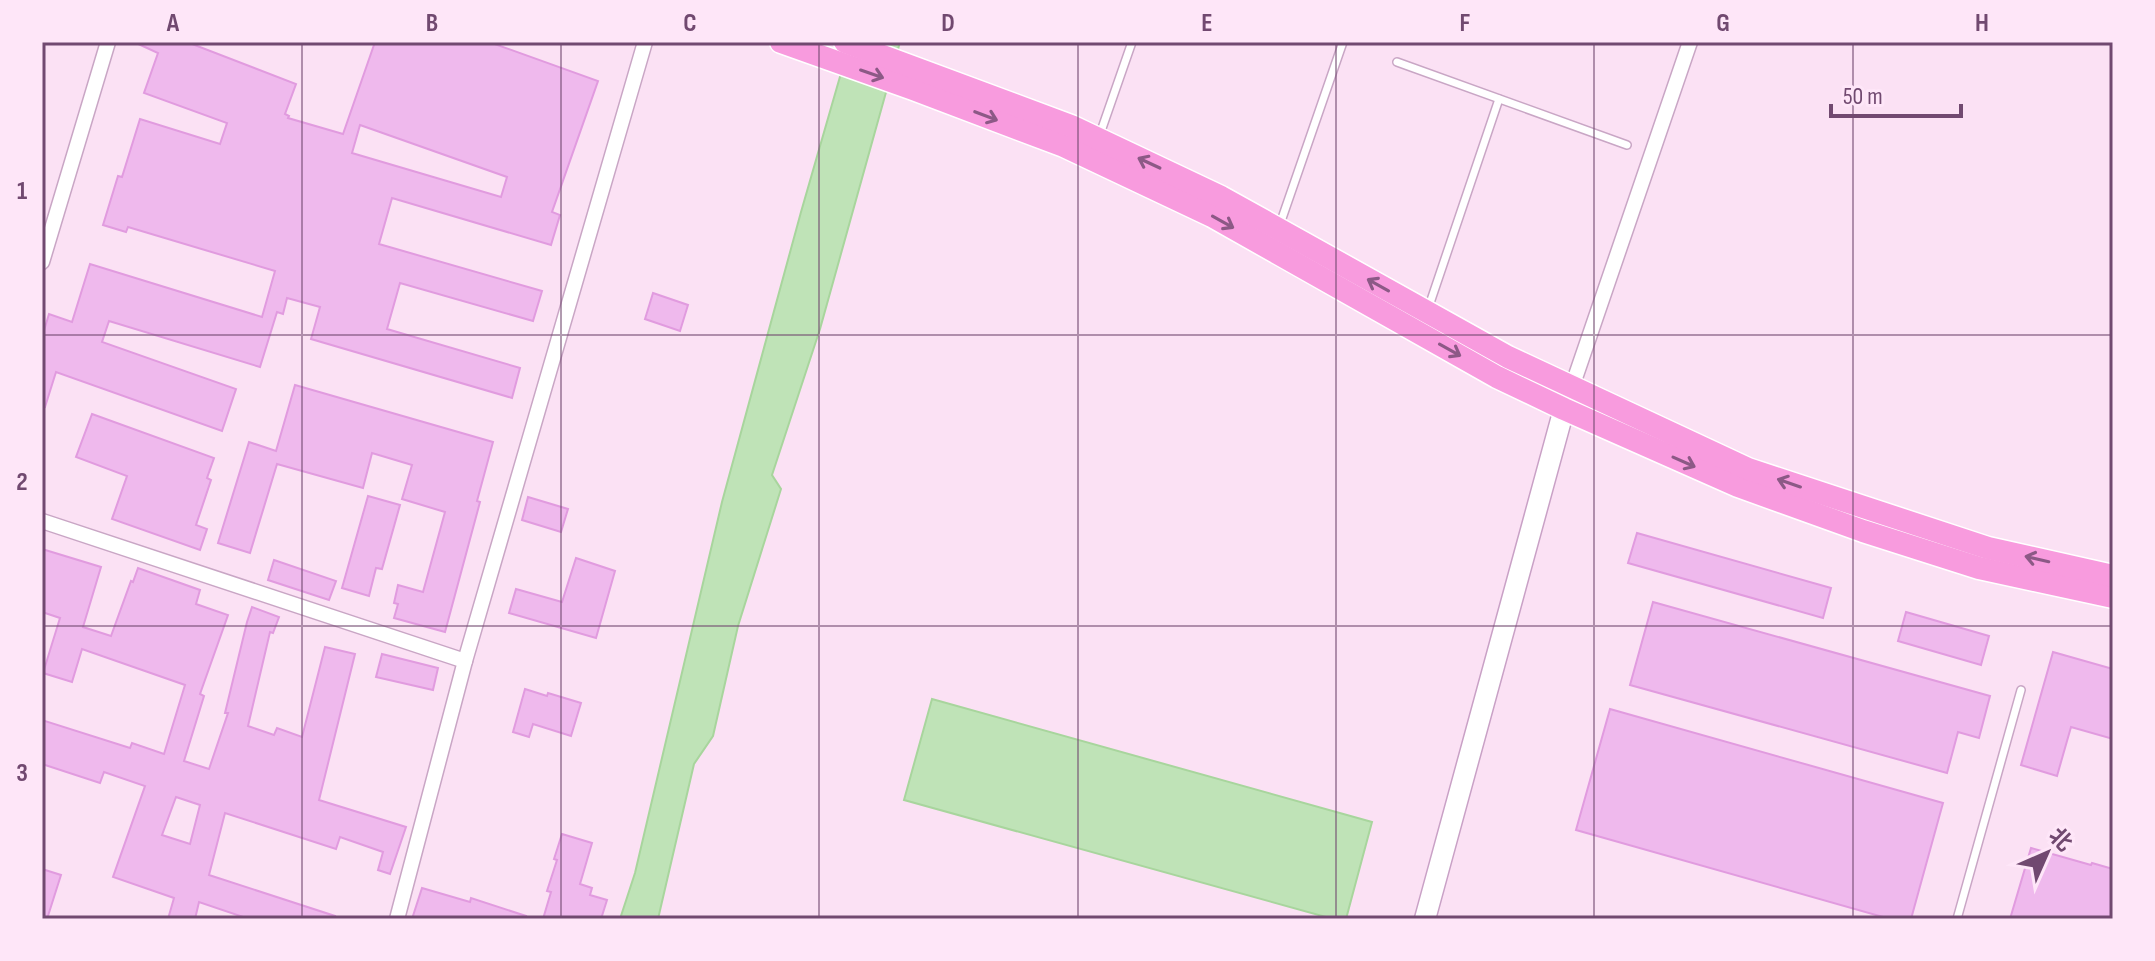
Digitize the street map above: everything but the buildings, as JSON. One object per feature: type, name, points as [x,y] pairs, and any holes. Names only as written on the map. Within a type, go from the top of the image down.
[{"type":"main road","points":[[781,42],[830,60],[916,79],[1071,126],[1093,148],[1497,377],[1738,486],[1979,568],[2113,597]]},
{"type":"main road","points":[[845,42],[916,79]]},
{"type":"main road","points":[[1093,148],[1221,197],[1508,357],[1748,469],[1988,548],[2113,576]]},
{"type":"street","points":[[42,262],[108,42]]},
{"type":"street","points":[[397,919],[465,661],[645,42]]},
{"type":"street","points":[[1425,919],[1564,409],[1690,42]]},
{"type":"street","points":[[42,521],[465,661]]},
{"type":"lane","points":[[1093,148],[1132,42]]},
{"type":"lane","points":[[1278,229],[1343,42]]},
{"type":"lane","points":[[1397,62],[1627,145]]},
{"type":"lane","points":[[1427,312],[1499,99]]},
{"type":"lane","points":[[1957,919],[2021,690]]},
{"type":"shaded area","points":[[850,42],[900,42],[820,329],[772,475],[781,489],[738,626],[713,736],[694,764],[658,919],[620,919],[635,873],[722,502]]},
{"type":"shaded area","points":[[932,699],[1372,822],[1346,919],[1333,919],[904,800]]}]
